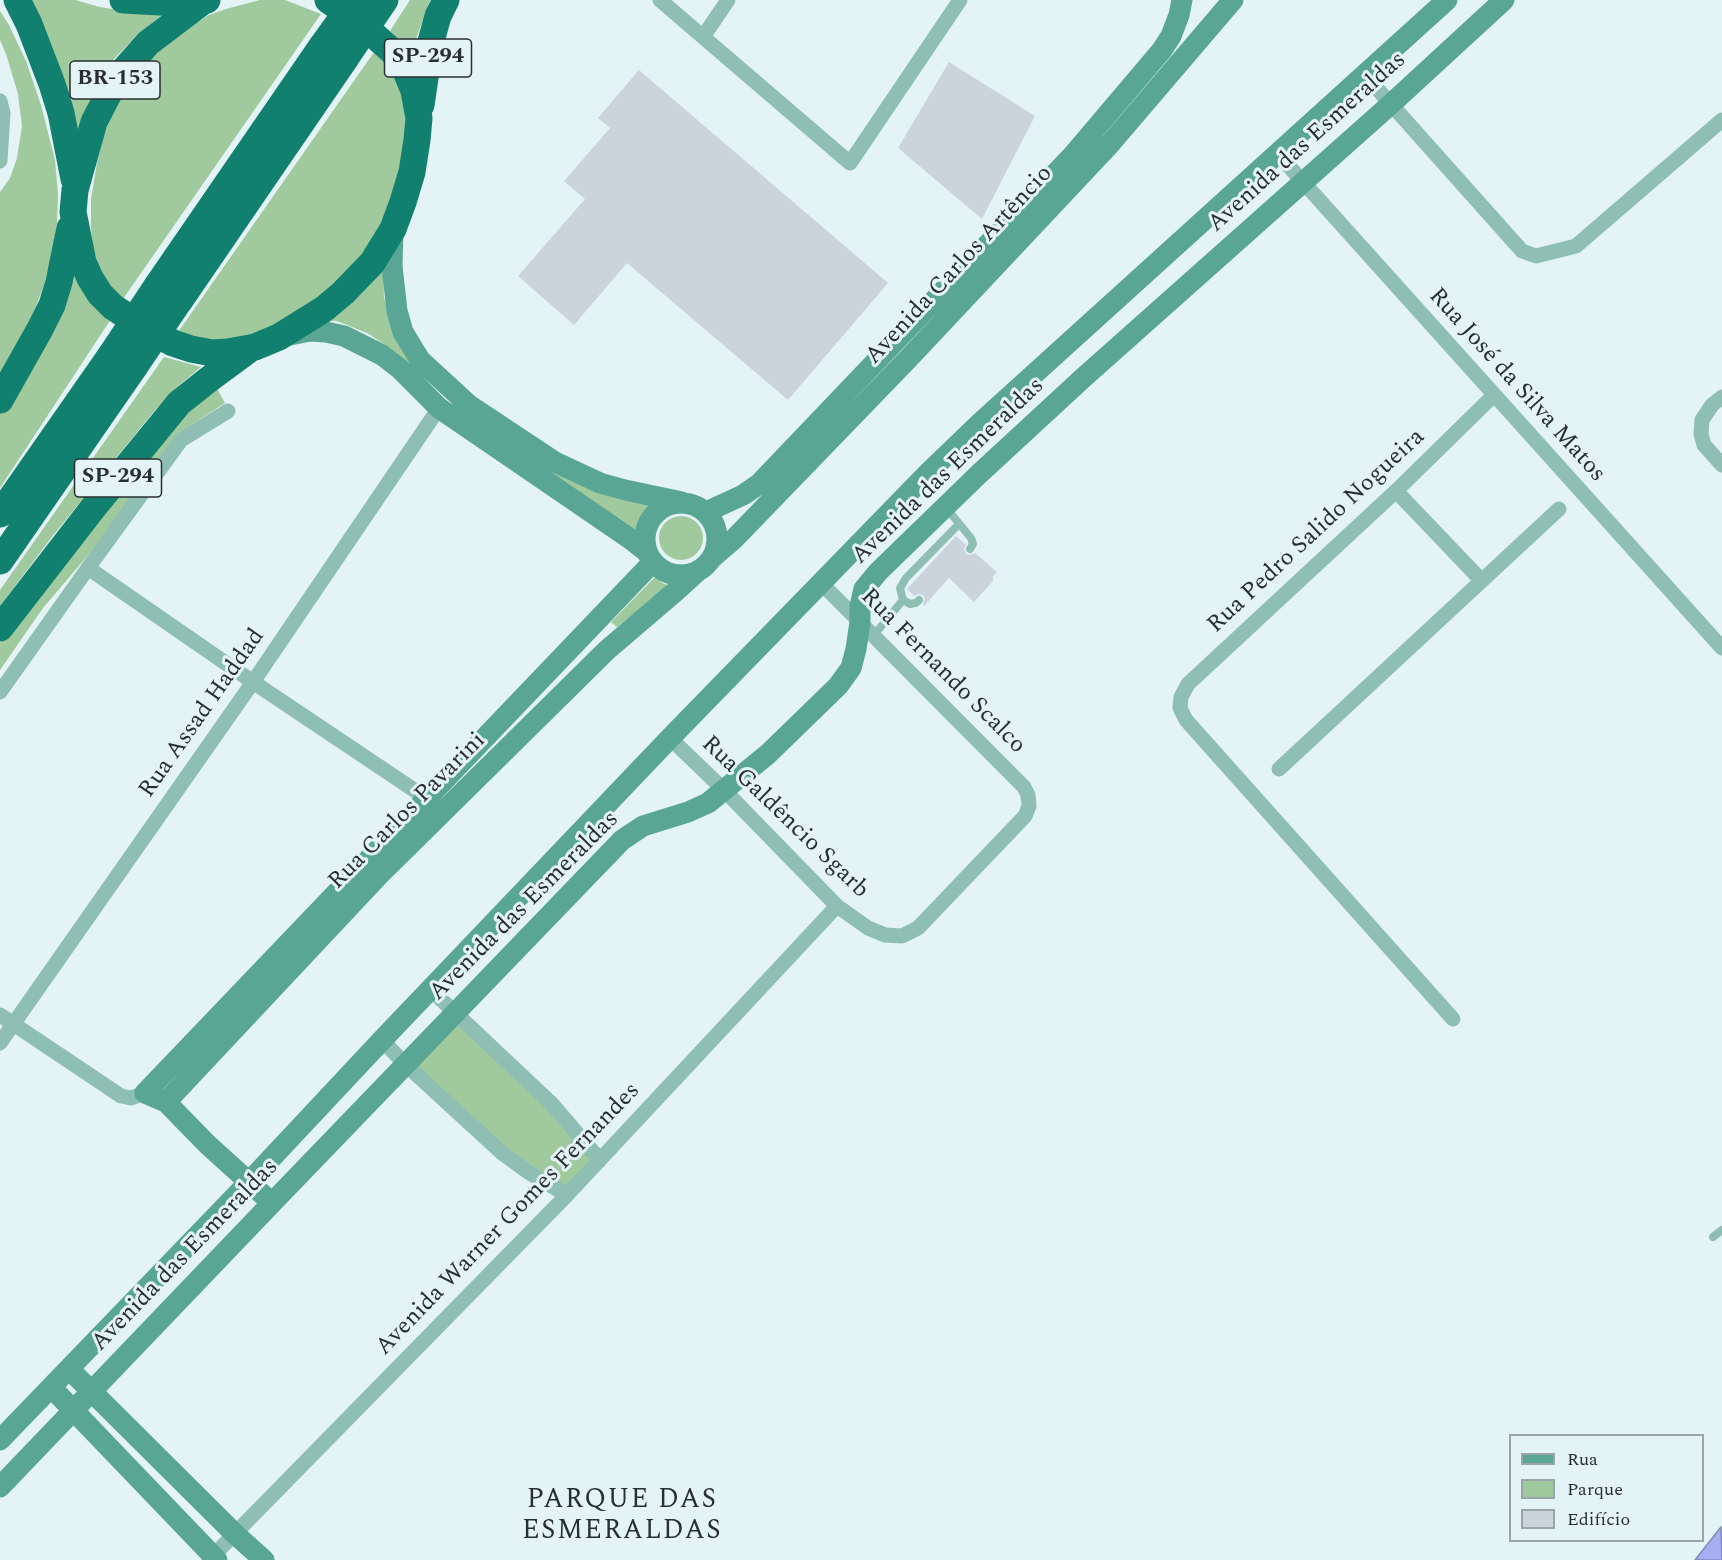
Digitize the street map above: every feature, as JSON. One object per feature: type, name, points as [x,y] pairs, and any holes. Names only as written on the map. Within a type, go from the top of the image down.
[{"type":"highway","name":"BR-153","points":[[17,0],[29,24],[61,113],[74,201]]},
{"type":"highway","name":"BR-153","points":[[123,0],[205,1]]},
{"type":"highway","points":[[74,201],[83,262],[100,294],[113,307],[173,344],[212,353],[228,352],[267,342],[324,309],[372,263],[393,229],[412,172],[419,118],[414,91],[405,69],[393,52],[356,19],[328,0]]},
{"type":"highway","name":"SP-294","points":[[334,53],[355,0]]},
{"type":"highway","name":"SP-294","points":[[0,561],[123,360],[334,53],[385,0]]},
{"type":"highway","name":"SP-294","points":[[419,118],[430,45],[438,16],[446,0]]},
{"type":"highway","name":"BR-153","points":[[74,201],[94,122],[116,79],[148,43],[205,1]]},
{"type":"highway","points":[[0,400],[52,305],[65,256],[74,201]]},
{"type":"highway","name":"SP-294","points":[[0,628],[93,508],[179,403],[208,380],[267,342]]},
{"type":"highway","name":"SP-294","points":[[0,514],[123,360]]},
{"type":"main road","name":"Avenida Carlos Artêncio","points":[[706,512],[743,495],[759,484],[1073,155],[1162,50],[1171,36],[1182,0]]},
{"type":"main road","name":"Avenida Carlos Artêncio","points":[[705,564],[735,539],[1110,144],[1233,0]]},
{"type":"main road","name":"Avenida das Esmeraldas","points":[[0,1440],[249,1182],[670,738],[928,473],[972,430],[1447,0]]},
{"type":"main road","name":"Avenida das Esmeraldas","points":[[0,1487],[622,840],[643,826],[688,812],[708,803],[768,754],[838,687],[850,668],[856,649],[867,629],[860,606],[864,589],[878,572],[1083,378],[1391,104],[1504,0]]},
{"type":"main road","points":[[267,342],[309,331],[344,336],[363,344],[400,369],[439,408],[629,537],[662,570],[674,575],[686,575],[705,564],[717,545],[717,533],[706,512],[699,507],[682,502],[600,483],[555,462],[468,405],[420,360],[403,332],[397,311],[392,266],[393,229]]},
{"type":"main road","points":[[650,557],[644,541],[651,518],[670,504],[682,502]]},
{"type":"main road","name":"Rua Carlos Pavarini","points":[[145,1093],[588,632],[650,557]]},
{"type":"main road","name":"Rua Carlos Pavarini","points":[[166,1102],[379,875],[607,650],[679,590],[705,564]]},
{"type":"main road","points":[[588,632],[607,650]]},
{"type":"main road","points":[[145,1093],[166,1102],[207,1144],[272,1203]]},
{"type":"main road","points":[[69,1369],[264,1560]]},
{"type":"main road","points":[[51,1387],[213,1559]]},
{"type":"street","points":[[660,0],[850,164],[960,0]]},
{"type":"street","points":[[703,37],[728,0]]},
{"type":"street","points":[[1365,75],[1522,251],[1536,256],[1576,246],[1722,120]]},
{"type":"street","points":[[0,101],[3,113],[0,161]]},
{"type":"street","name":"Rua José da Silva Matos","points":[[1276,153],[1722,648]]},
{"type":"street","name":"Rua Pedro Salido Nogueira","points":[[1453,1019],[1186,720],[1180,708],[1181,697],[1188,684],[1494,395]]},
{"type":"street","points":[[1722,397],[1712,405],[1702,420],[1701,434],[1704,445],[1722,465]]},
{"type":"street","name":"Rua Assad Haddad","points":[[0,1043],[6,1020],[253,682],[439,408]]},
{"type":"street","points":[[0,692],[181,440],[228,411]]},
{"type":"street","points":[[1396,490],[1481,580]]},
{"type":"street","points":[[1279,769],[1559,509]]},
{"type":"street","points":[[88,568],[444,811]]},
{"type":"street","name":"Rua Fernando Scalco","points":[[821,583],[1024,787],[1028,795],[1029,806],[1025,816],[918,928],[902,936]]},
{"type":"street","name":"Rua Galdêncio Sgarb","points":[[670,738],[837,906],[868,928],[885,935],[902,936]]},
{"type":"street","name":"Avenida Warner Gomes Fernandes","points":[[213,1559],[567,1196],[837,906]]},
{"type":"street","points":[[430,989],[552,1104],[600,1160]]},
{"type":"street","points":[[6,1020],[121,1096],[131,1098],[145,1093]]},
{"type":"street","points":[[382,1040],[502,1153],[567,1196]]},
{"type":"lane","points":[[945,507],[971,538],[973,544],[970,549]]},
{"type":"lane","points":[[919,600],[910,604],[903,600],[900,588],[906,578],[959,524]]},
{"type":"lane","points":[[867,629],[903,600]]},
{"type":"lane","points":[[1713,1237],[1722,1230]]},
{"type":"green space","points":[[25,0],[75,0],[124,11],[168,10],[137,35],[101,77],[89,101],[75,147]]},
{"type":"green space","points":[[260,0],[285,0],[321,14],[123,299],[109,285],[101,270],[93,250],[91,228],[91,199],[97,163],[104,134],[115,108],[133,79],[154,54],[191,26],[209,15]]},
{"type":"green space","points":[[410,0],[430,0],[411,53],[390,31]]},
{"type":"green space","points":[[0,11],[26,61],[41,105],[55,160],[58,194],[57,223],[44,285],[32,317],[0,376],[0,192],[10,178],[17,158],[22,126],[18,94],[0,40]]},
{"type":"green space","points":[[379,45],[400,79],[406,116],[406,140],[395,193],[373,242],[324,297],[258,335],[216,345],[176,335]]},
{"type":"green space","points":[[383,263],[384,297],[389,315],[415,366],[412,369],[384,344],[367,333],[337,321],[323,320]]},
{"type":"green space","points":[[72,275],[77,276],[111,319],[0,488],[0,413]]},
{"type":"green space","points":[[164,357],[201,367],[155,410],[51,538],[0,606],[0,590]]},
{"type":"green space","points":[[215,385],[225,403],[180,432],[101,540],[43,608],[0,670],[0,643],[168,428]]},
{"type":"green space","points":[[546,466],[597,491],[622,500],[652,505],[644,512],[635,530],[543,468]]},
{"type":"green space","points":[[681,516],[697,522],[703,538],[697,554],[681,560],[665,554],[659,538],[665,522]]},
{"type":"green space","points":[[655,577],[664,584],[673,586],[617,627],[611,622]]},
{"type":"green space","points":[[456,1012],[600,1160],[567,1195],[502,1153],[405,1064]]},
{"type":"water","points":[[1721,1527],[1722,1560],[1695,1560]]},
{"type":"building","points":[[949,62],[1035,116],[982,219],[898,148]]},
{"type":"building","points":[[639,70],[888,283],[788,400],[627,263],[574,325],[518,276],[585,199],[564,181],[610,128],[598,118]]},
{"type":"building","points":[[956,536],[966,545],[964,549],[966,554],[975,553],[997,572],[993,576],[993,581],[974,602],[949,578],[924,606],[923,595],[914,596],[907,589]]},
{"type":"district","name":"PARQUE DAS ESMERALDAS","points":[[622,1518]]}]
